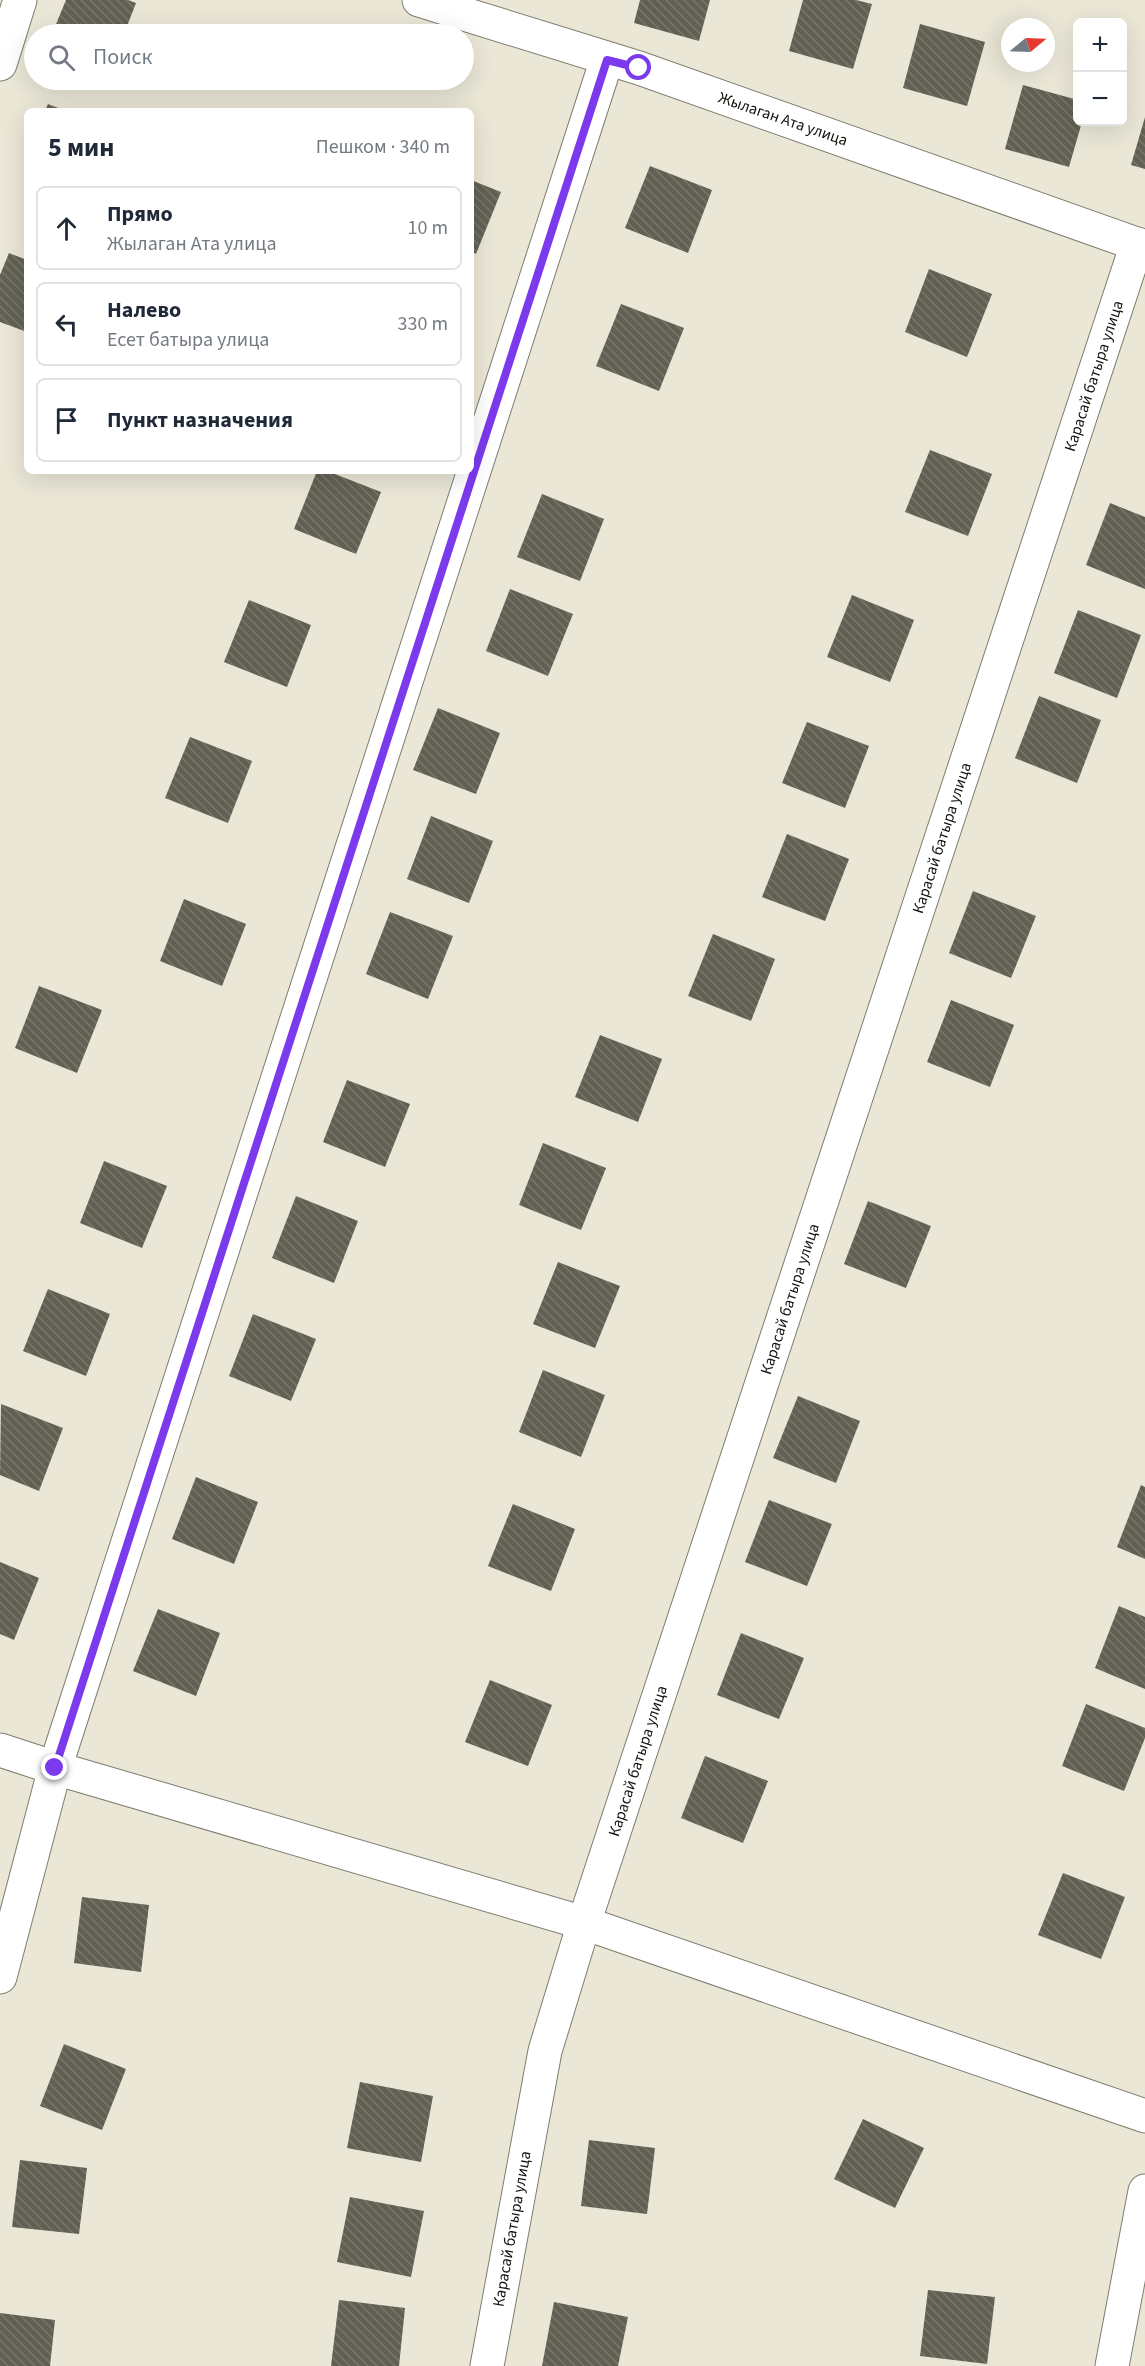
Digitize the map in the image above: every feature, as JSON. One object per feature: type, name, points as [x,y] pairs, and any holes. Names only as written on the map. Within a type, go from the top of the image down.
[{"type":"street","points":[[0,64],[20,0]]},
{"type":"street","name":"Жылаган Ата улица","points":[[419,0],[607,60],[639,68],[1141,245]]},
{"type":"street","points":[[474,472],[607,60]]},
{"type":"street","name":"Карасай батыра улица","points":[[487,2366],[544,2051],[584,1923],[1141,245]]},
{"type":"street","points":[[0,1977],[55,1768],[473,474]]},
{"type":"street","points":[[0,1750],[584,1923],[1145,2116]]},
{"type":"street","points":[[1112,2366],[1145,2191]]},
{"type":"building","points":[[66,0],[128,0],[136,3],[128,24],[56,24]]},
{"type":"building","points":[[640,0],[710,0],[699,41],[634,23]]},
{"type":"building","points":[[803,0],[856,0],[872,4],[853,69],[789,51]]},
{"type":"building","points":[[920,24],[985,42],[967,106],[903,88]]},
{"type":"building","points":[[1023,85],[1073,99],[1073,126],[1081,126],[1069,167],[1005,149]]},
{"type":"building","points":[[48,104],[58,108],[46,108]]},
{"type":"building","points":[[1145,117],[1145,169],[1131,165]]},
{"type":"building","points":[[650,166],[712,190],[688,253],[625,228]]},
{"type":"building","points":[[474,181],[501,192],[476,254],[474,253]]},
{"type":"building","points":[[9,253],[24,259],[24,331],[0,322],[0,275]]},
{"type":"building","points":[[929,269],[992,294],[967,357],[905,332]]},
{"type":"building","points":[[621,304],[684,328],[659,391],[596,366]]},
{"type":"building","points":[[930,450],[992,474],[968,536],[905,512]]},
{"type":"building","points":[[316,474],[335,474],[381,492],[356,554],[294,529]]},
{"type":"building","points":[[542,494],[604,519],[580,581],[517,557]]},
{"type":"building","points":[[1110,503],[1145,517],[1145,589],[1086,565]]},
{"type":"building","points":[[510,589],[573,614],[548,676],[486,651]]},
{"type":"building","points":[[852,595],[914,620],[890,682],[827,657]]},
{"type":"building","points":[[249,600],[311,625],[287,687],[224,662]]},
{"type":"building","points":[[1078,610],[1141,635],[1117,698],[1054,673]]},
{"type":"building","points":[[1039,696],[1101,720],[1077,783],[1015,758]]},
{"type":"building","points":[[438,708],[500,733],[476,794],[413,770]]},
{"type":"building","points":[[807,722],[869,746],[845,808],[782,783]]},
{"type":"building","points":[[190,737],[252,761],[228,823],[165,798]]},
{"type":"building","points":[[431,816],[493,841],[469,903],[407,879]]},
{"type":"building","points":[[787,834],[849,859],[825,921],[762,897]]},
{"type":"building","points":[[973,891],[1036,916],[1011,978],[949,953]]},
{"type":"building","points":[[184,899],[246,924],[222,986],[160,961]]},
{"type":"building","points":[[390,912],[453,936],[428,999],[366,974]]},
{"type":"building","points":[[713,934],[775,959],[751,1021],[688,996]]},
{"type":"building","points":[[39,986],[102,1010],[77,1073],[15,1048]]},
{"type":"building","points":[[951,1000],[1014,1025],[990,1087],[927,1062]]},
{"type":"building","points":[[600,1035],[662,1059],[638,1122],[575,1097]]},
{"type":"building","points":[[347,1080],[410,1104],[385,1167],[323,1142]]},
{"type":"building","points":[[543,1143],[606,1168],[581,1230],[519,1205]]},
{"type":"building","points":[[104,1161],[167,1186],[142,1248],[80,1223]]},
{"type":"building","points":[[296,1196],[358,1221],[334,1283],[272,1258]]},
{"type":"building","points":[[868,1201],[931,1226],[906,1288],[844,1264]]},
{"type":"building","points":[[558,1262],[620,1286],[595,1348],[533,1324]]},
{"type":"building","points":[[48,1289],[110,1314],[86,1376],[23,1351]]},
{"type":"building","points":[[253,1314],[316,1339],[291,1401],[229,1376]]},
{"type":"building","points":[[543,1370],[605,1395],[581,1457],[519,1432]]},
{"type":"building","points":[[798,1396],[860,1421],[836,1483],[773,1458]]},
{"type":"building","points":[[1,1404],[63,1428],[39,1491],[0,1475]]},
{"type":"building","points":[[196,1477],[258,1502],[234,1564],[172,1539]]},
{"type":"building","points":[[1141,1485],[1145,1487],[1145,1559],[1117,1547]]},
{"type":"building","points":[[769,1500],[832,1524],[807,1586],[745,1562]]},
{"type":"building","points":[[513,1504],[575,1529],[551,1591],[488,1566]]},
{"type":"building","points":[[0,1562],[39,1578],[14,1640],[0,1634]]},
{"type":"building","points":[[1119,1606],[1145,1617],[1145,1689],[1095,1668]]},
{"type":"building","points":[[158,1609],[220,1633],[196,1696],[133,1671]]},
{"type":"building","points":[[741,1633],[804,1658],[779,1719],[717,1695]]},
{"type":"building","points":[[490,1680],[552,1705],[528,1766],[465,1742]]},
{"type":"building","points":[[1086,1704],[1145,1728],[1145,1738],[1124,1791],[1062,1766]]},
{"type":"building","points":[[705,1756],[768,1781],[743,1843],[681,1818]]},
{"type":"building","points":[[1063,1873],[1125,1897],[1101,1959],[1038,1935]]},
{"type":"building","points":[[82,1897],[149,1905],[141,1972],[74,1963]]},
{"type":"building","points":[[64,2044],[126,2069],[102,2130],[40,2106]]},
{"type":"building","points":[[360,2082],[433,2096],[421,2162],[347,2148]]},
{"type":"building","points":[[863,2119],[924,2148],[895,2208],[834,2179]]},
{"type":"building","points":[[589,2140],[655,2148],[647,2214],[581,2206]]},
{"type":"building","points":[[20,2160],[87,2168],[79,2234],[12,2227]]},
{"type":"building","points":[[350,2197],[424,2211],[411,2277],[337,2262]]},
{"type":"building","points":[[928,2290],[995,2297],[987,2364],[920,2356]]},
{"type":"building","points":[[339,2300],[405,2308],[399,2366],[331,2366]]},
{"type":"building","points":[[554,2302],[628,2317],[618,2366],[542,2366]]},
{"type":"building","points":[[0,2313],[55,2320],[50,2366],[0,2366]]},
{"type":"route","points":[[55,1768],[607,60],[639,68]]}]
